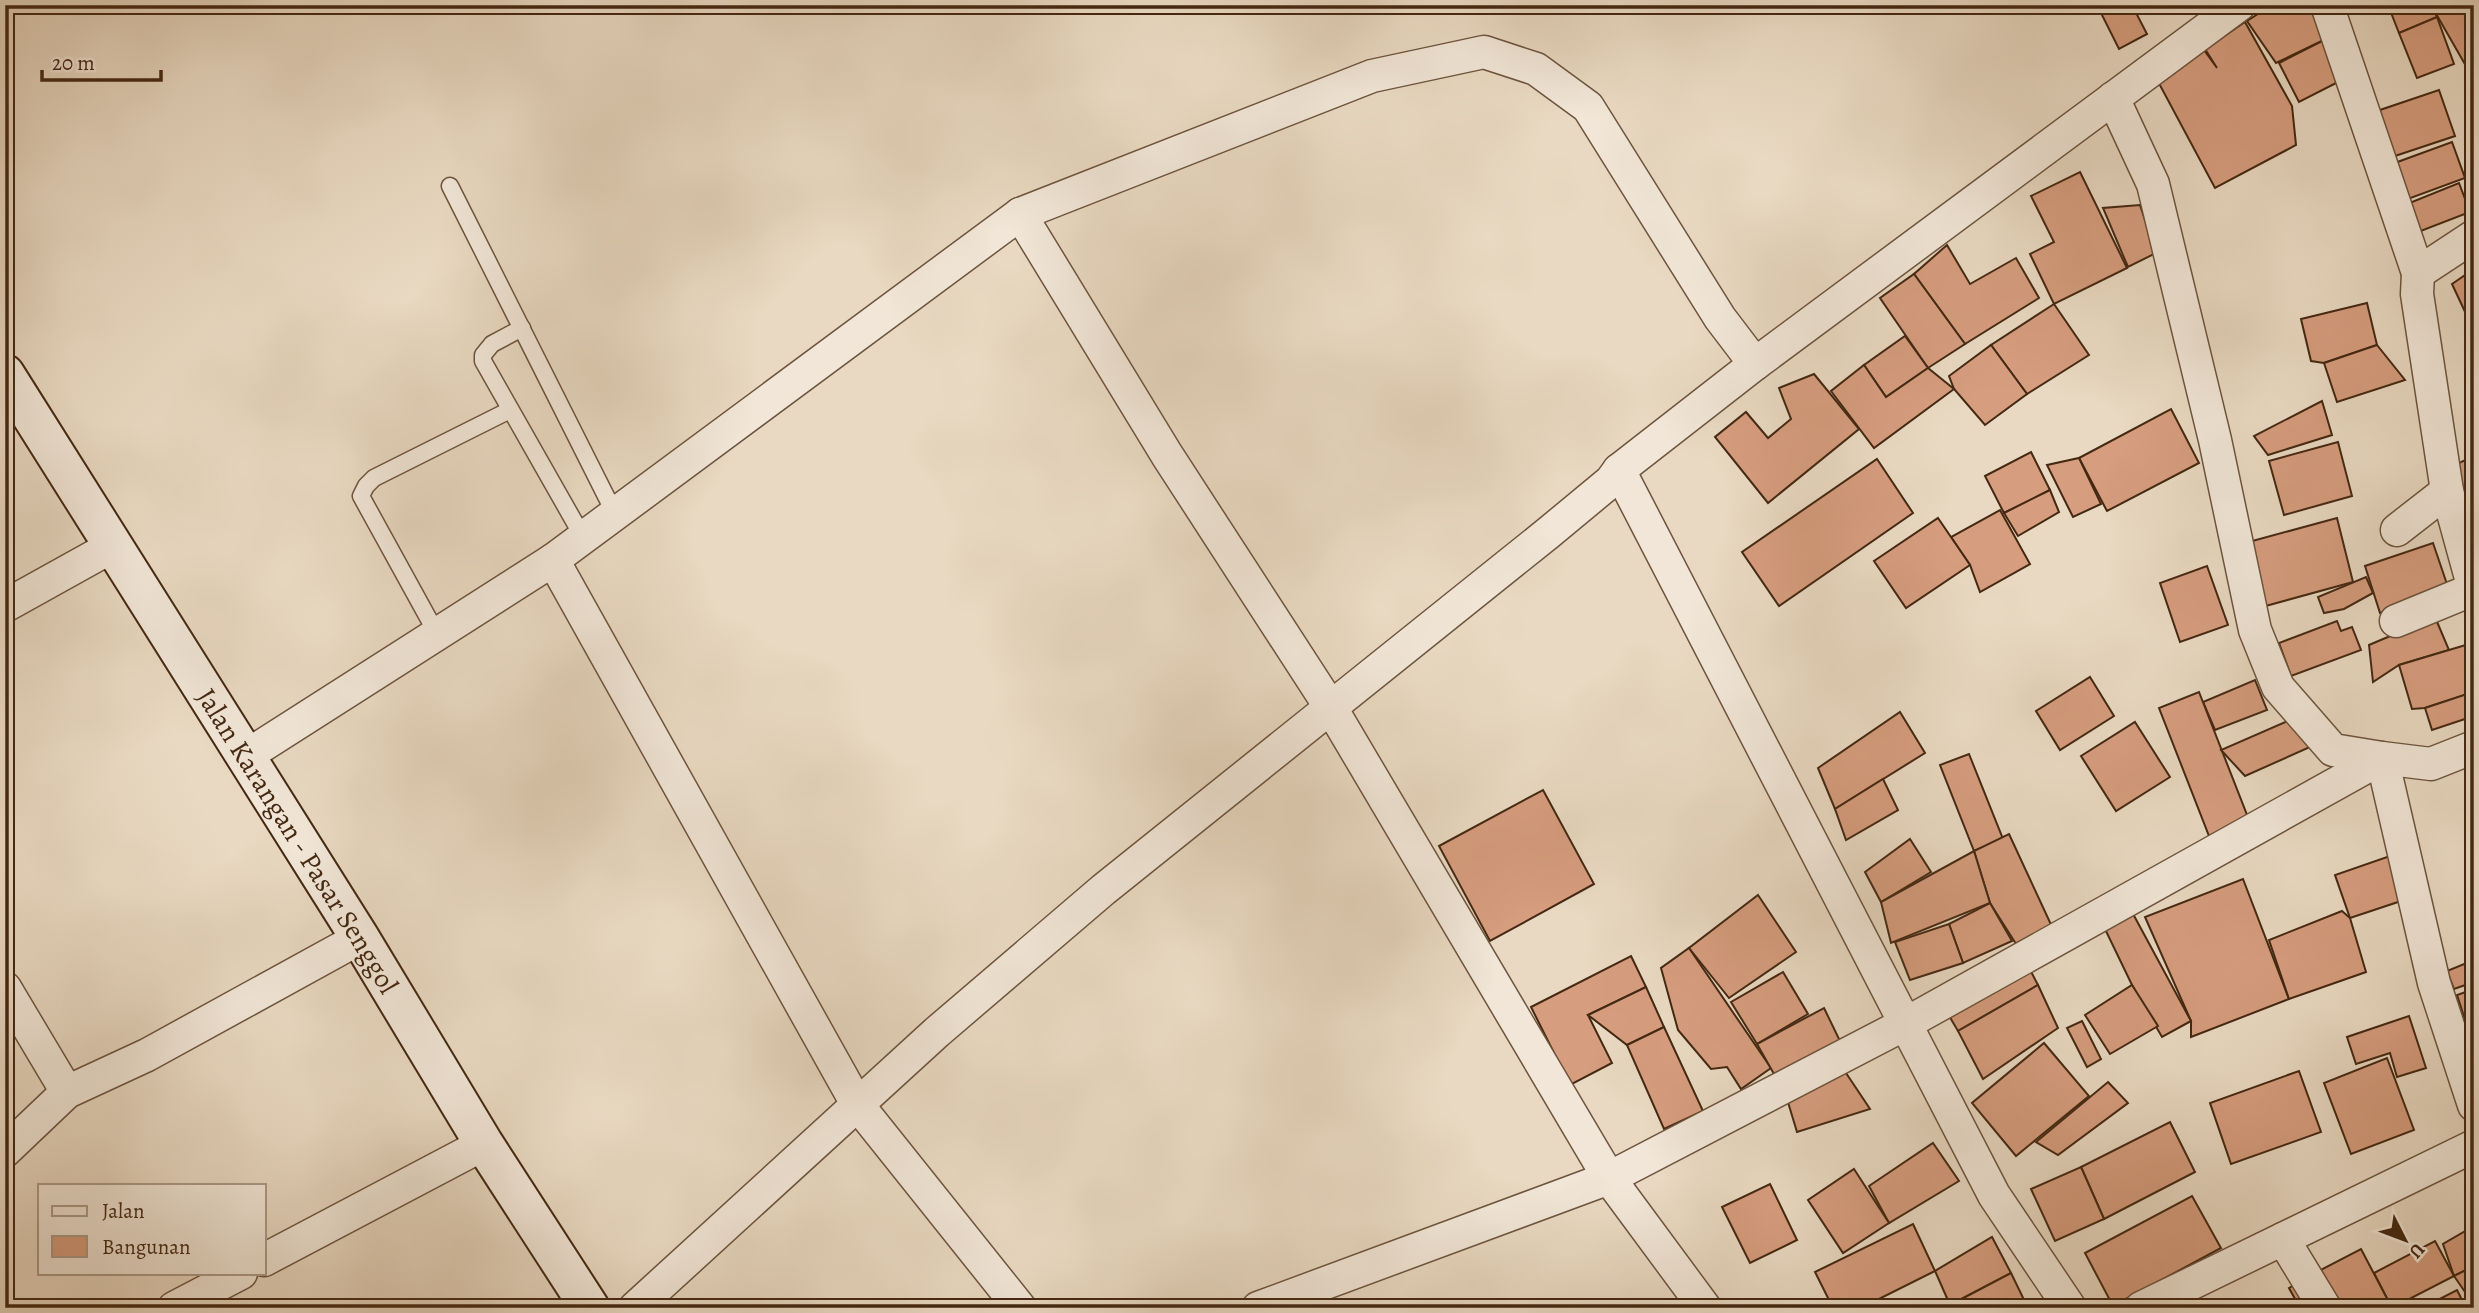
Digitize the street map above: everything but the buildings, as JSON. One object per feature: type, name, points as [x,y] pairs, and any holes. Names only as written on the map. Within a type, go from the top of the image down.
[{"type":"main road","name":"Jalan Karangan - Pasar Senggol","points":[[5,374],[360,938],[484,1144],[590,1308]]},
{"type":"street","points":[[635,1308],[857,1104],[1104,890],[1611,481],[1619,470],[1755,364],[2239,5]]},
{"type":"street","points":[[2328,5],[2417,273],[2417,294],[2447,491],[2474,589],[2396,621]]},
{"type":"street","points":[[246,756],[553,560],[1020,214],[1372,76],[1484,52],[1536,69],[1588,107],[1720,318],[1755,364]]},
{"type":"street","points":[[2113,98],[2153,184],[2215,440],[2255,630],[2278,687],[2333,750],[2431,764],[2474,747]]},
{"type":"street","points":[[1020,214],[1167,455],[1331,708],[1609,1178],[1705,1308]]},
{"type":"street","points":[[2417,273],[2474,236]]},
{"type":"street","points":[[1619,470],[1994,1195],[2070,1308]]},
{"type":"street","points":[[2397,530],[2447,491]]},
{"type":"street","points":[[5,606],[113,546]]},
{"type":"street","points":[[553,560],[857,1104],[1020,1308]]},
{"type":"street","points":[[1258,1308],[1609,1178],[1905,1024],[2382,758]]},
{"type":"street","points":[[2382,758],[2434,983],[2474,1105]]},
{"type":"street","points":[[5,1151],[68,1092],[147,1055],[360,938]]},
{"type":"street","points":[[5,988],[68,1092]]},
{"type":"street","points":[[266,1259],[484,1144]]},
{"type":"street","points":[[2141,1308],[2474,1146]]},
{"type":"street","points":[[2283,1238],[2325,1308]]},
{"type":"street","points":[[174,1308],[239,1274]]},
{"type":"lane","points":[[450,186],[615,513]]},
{"type":"lane","points":[[522,328],[492,344],[483,355],[483,361],[583,537]]},
{"type":"lane","points":[[438,634],[361,496],[374,478],[510,410]]}]
